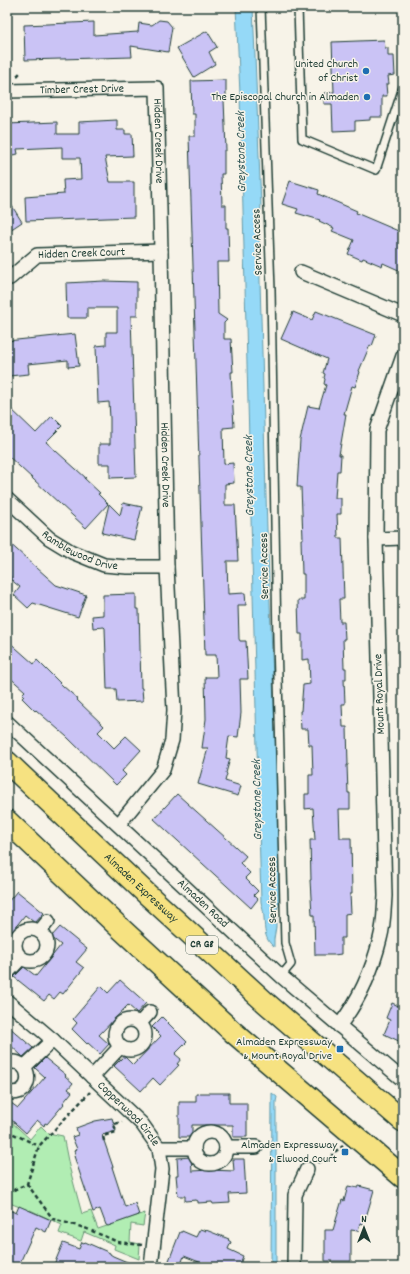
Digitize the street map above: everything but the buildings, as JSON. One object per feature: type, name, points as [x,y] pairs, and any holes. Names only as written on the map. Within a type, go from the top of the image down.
[{"type":"main road","name":"Almaden Expressway","points":[[7,762],[149,896],[266,1003],[403,1122]]},
{"type":"main road","points":[[7,821],[233,1032],[403,1177]]},
{"type":"street","name":"Timber Crest Drive","points":[[7,91],[156,88]]},
{"type":"street","name":"Hidden Creek Drive","points":[[119,824],[163,770],[172,740],[174,710],[167,567],[161,251],[156,88]]},
{"type":"street","name":"Hidden Creek Court","points":[[10,278],[37,255],[161,251]]},
{"type":"street","points":[[301,272],[403,315]]},
{"type":"street","name":"Mount Royal Drive","points":[[339,1026],[366,984],[381,938],[385,896],[376,539],[377,430],[403,356]]},
{"type":"street","name":"Ramblewood Drive","points":[[7,499],[49,538],[72,552],[104,565],[127,568],[167,567]]},
{"type":"street","points":[[376,539],[403,538]]},
{"type":"street","name":"Almaden Road","points":[[7,722],[119,824],[281,976],[403,1080]]},
{"type":"street","points":[[40,932],[48,921]]},
{"type":"street","points":[[30,928],[40,932],[46,940],[47,945],[44,955],[30,961],[20,958],[15,948],[15,943],[19,933],[30,928]]},
{"type":"street","points":[[7,973],[20,958]]},
{"type":"street","name":"Copperwood Circle","points":[[7,1002],[53,1040],[142,1124],[159,1148],[162,1169],[151,1267]]},
{"type":"street","points":[[140,1023],[150,1012]]},
{"type":"street","points":[[130,1020],[140,1023],[145,1031],[142,1045],[129,1051],[120,1047],[116,1043],[114,1033],[120,1024],[130,1020]]},
{"type":"street","points":[[24,1067],[53,1040]]},
{"type":"street","points":[[95,1080],[120,1047]]},
{"type":"street","points":[[7,1063],[15,1062],[24,1067],[28,1078],[25,1087],[17,1093],[7,1092]]},
{"type":"street","points":[[212,1132],[221,1137],[226,1147],[220,1160],[210,1164],[201,1161],[195,1153],[194,1148],[195,1143],[201,1134],[212,1132]]},
{"type":"street","points":[[226,1147],[256,1147]]},
{"type":"street","points":[[159,1148],[194,1148]]},
{"type":"street","points":[[294,1267],[295,1195],[307,1169]]},
{"type":"lane","name":"Service Access","points":[[261,7],[271,290],[277,632],[285,943],[291,964],[281,976]]},
{"type":"lane","points":[[298,7],[302,139],[376,170],[403,87]]},
{"type":"path","points":[[17,76],[21,72]]},
{"type":"path","points":[[27,1184],[39,1146],[95,1080]]},
{"type":"path","points":[[104,1141],[103,1136],[116,1132],[114,1124],[136,1119]]},
{"type":"path","points":[[7,1131],[39,1146]]},
{"type":"path","points":[[307,1169],[332,1156],[333,1153],[357,1137]]},
{"type":"path","points":[[7,1192],[27,1184]]},
{"type":"path","points":[[27,1184],[52,1219],[85,1228],[118,1242],[154,1247]]},
{"type":"green space","points":[[7,1118],[30,1139],[41,1126],[48,1133],[63,1136],[69,1166],[82,1214],[91,1211],[98,1229],[145,1213],[143,1226],[131,1224],[130,1242],[140,1244],[139,1259],[114,1249],[115,1245],[84,1232],[81,1241],[59,1233],[62,1225],[30,1210],[7,1202]]},
{"type":"water","name":"Greystone Creek","points":[[236,7],[253,7],[261,205],[259,228],[260,282],[279,862],[279,903],[276,912],[274,947],[268,941],[261,902],[240,94]]},
{"type":"water","points":[[272,1093],[277,1097],[276,1267],[271,1267]]},
{"type":"place","name":"United Church of Christ","points":[[366,71]]},
{"type":"place","name":"The Episcopal Church in Almaden","points":[[367,97]]},
{"type":"place","name":"Almaden Expressway & Mount Royal Drive","points":[[340,1049]]},
{"type":"place","name":"Almaden Expressway & Elwood Court","points":[[345,1152]]}]
